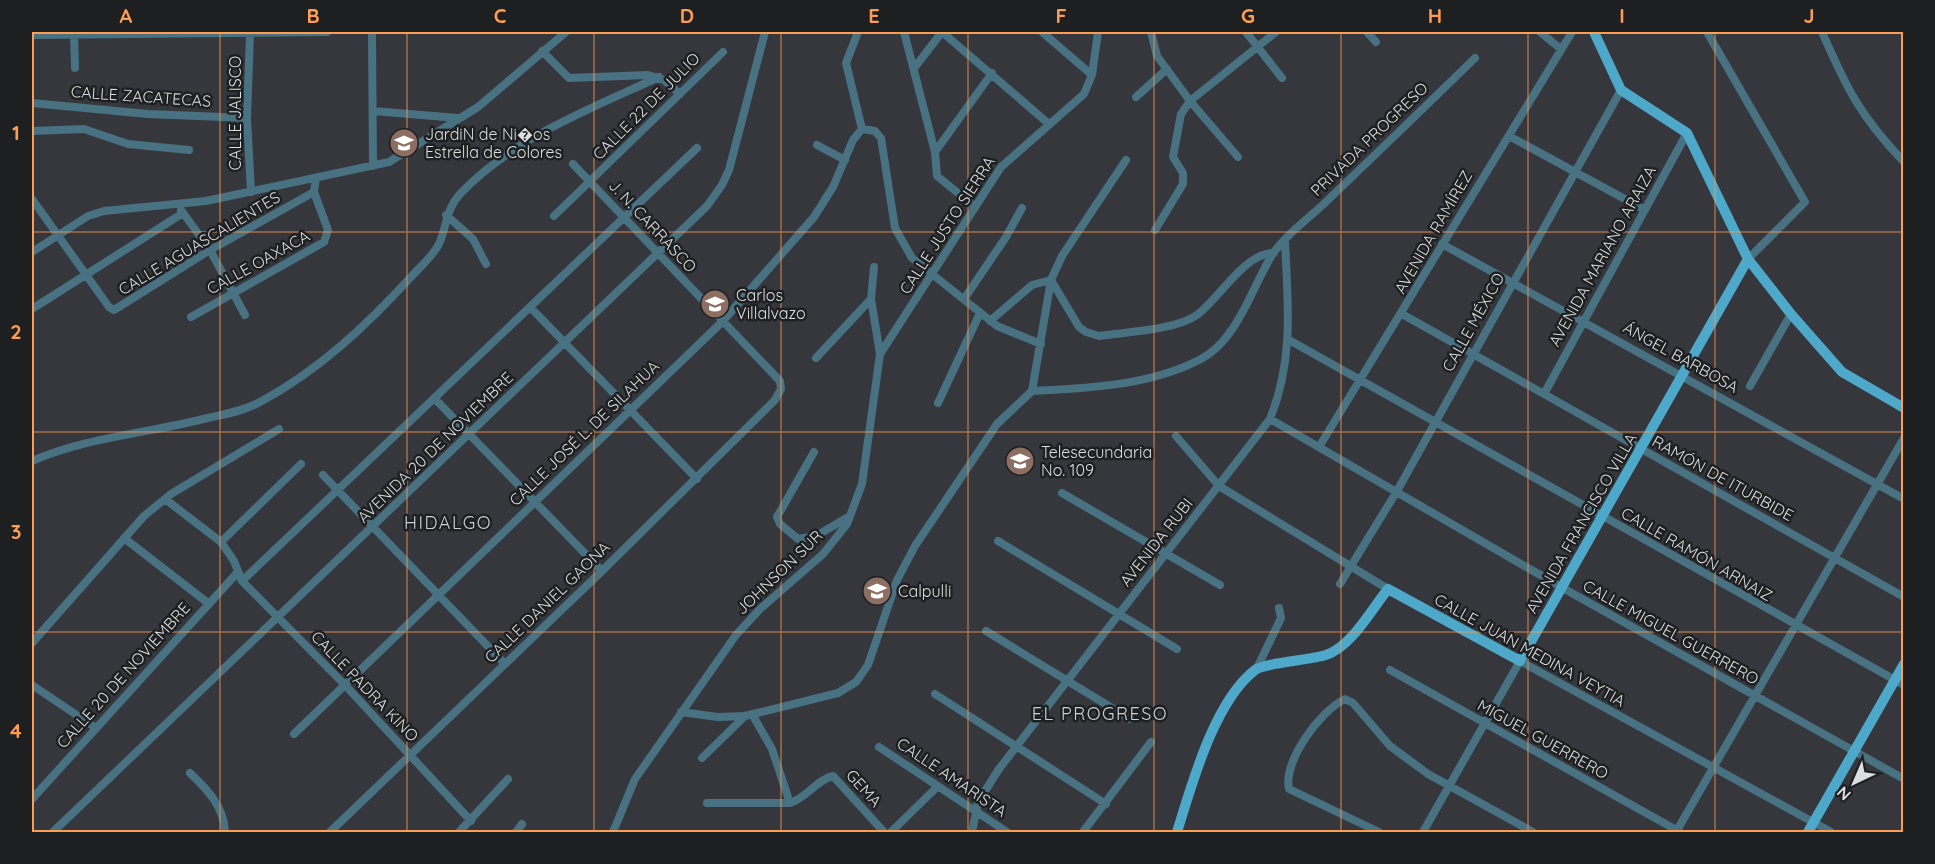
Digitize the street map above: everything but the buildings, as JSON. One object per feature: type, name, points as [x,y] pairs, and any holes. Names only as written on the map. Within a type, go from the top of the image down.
[{"type":"main road","points":[[1594,32],[1621,90],[1687,133],[1748,259],[1791,314],[1842,372],[1904,408]]},
{"type":"main road","name":"AVENIDA FRANCISCO VILLA","points":[[1520,661],[1748,259]]},
{"type":"main road","points":[[1177,832],[1198,764],[1234,693],[1257,668],[1328,654],[1344,643],[1388,589]]},
{"type":"main road","name":"CALLE JUAN MEDINA VEYTIA","points":[[1388,589],[1520,661]]},
{"type":"main road","points":[[1811,827],[1854,751],[1899,683],[1904,664]]},
{"type":"street","points":[[32,35],[327,32]]},
{"type":"street","points":[[372,32],[373,166]]},
{"type":"street","points":[[32,252],[88,216],[104,211],[181,209],[373,166],[400,156],[478,107],[567,32]]},
{"type":"street","points":[[756,32],[765,34]]},
{"type":"street","points":[[858,32],[846,63],[862,129],[875,131],[881,138],[896,228],[912,258],[931,276],[990,321],[1041,344]]},
{"type":"street","points":[[904,32],[915,67],[935,152],[937,176],[974,206]]},
{"type":"street","points":[[915,67],[942,32],[992,72],[1049,124]]},
{"type":"street","points":[[1042,32],[1092,75]]},
{"type":"street","name":"CALLE JUSTO SIERRA","points":[[880,354],[1001,167],[1079,99],[1092,75],[1098,32]]},
{"type":"street","points":[[1151,32],[1154,50],[1167,69],[1190,101],[1238,157]]},
{"type":"street","points":[[1246,32],[1282,78]]},
{"type":"street","points":[[1155,230],[1183,184],[1184,178],[1175,161],[1173,151],[1181,114],[1190,101],[1275,32]]},
{"type":"street","points":[[1367,32],[1376,42]]},
{"type":"street","points":[[1540,32],[1561,49]]},
{"type":"street","name":"AVENIDA RAMÍREZ","points":[[1319,447],[1362,381],[1442,244],[1572,32]]},
{"type":"street","points":[[1707,32],[1805,202],[1748,259]]},
{"type":"street","points":[[1822,32],[1851,97],[1870,125],[1904,162]]},
{"type":"street","points":[[74,33],[75,68]]},
{"type":"street","name":"CALLE JALISCO","points":[[250,33],[247,118],[251,192]]},
{"type":"street","name":"AVENIDA 20 DE NOVIEMBRE","points":[[53,832],[375,527],[707,206],[723,185],[729,170],[765,34]]},
{"type":"street","points":[[542,51],[564,74],[574,79],[631,74],[659,77],[680,94]]},
{"type":"street","name":"CALLE 22 DE JULIO","points":[[554,216],[723,52]]},
{"type":"street","name":"PRIVADA PROGRESO","points":[[1274,253],[1475,58]]},
{"type":"street","points":[[1136,97],[1167,69]]},
{"type":"street","points":[[935,152],[992,72]]},
{"type":"street","points":[[32,461],[79,444],[156,431],[260,402],[337,350],[369,323],[439,244],[446,215],[459,195],[496,162],[545,131],[659,77]]},
{"type":"street","name":"CALLE MÉXICO","points":[[1340,584],[1397,491],[1472,353],[1621,90]]},
{"type":"street","name":"CALLE ZACATECAS","points":[[32,103],[148,114],[247,118]]},
{"type":"street","points":[[373,111],[458,118]]},
{"type":"street","points":[[32,131],[71,129],[92,131],[128,144],[189,150]]},
{"type":"street","name":"CALLE JOSÉ L. DE SILAHUA","points":[[294,734],[722,322],[814,218],[853,140],[862,129]]},
{"type":"street","name":"AVENIDA MARIANO ARAIZA","points":[[1544,394],[1687,133]]},
{"type":"street","points":[[1509,136],[1645,210]]},
{"type":"street","points":[[817,145],[845,160]]},
{"type":"street","points":[[242,581],[697,148]]},
{"type":"street","points":[[681,712],[718,717],[749,715],[838,693],[856,682],[868,665],[897,580],[915,546],[997,424],[1032,391],[1050,280],[1062,256],[1126,160]]},
{"type":"street","name":"J. N. CARRASCO","points":[[573,164],[625,215],[722,322],[780,381],[781,389]]},
{"type":"street","points":[[314,192],[316,177]]},
{"type":"street","name":"CALLE AGUASCALIENTES","points":[[32,199],[109,307],[120,309],[210,250],[314,192]]},
{"type":"street","name":"CALLE OAXACA","points":[[191,317],[324,242],[328,230],[314,192]]},
{"type":"street","points":[[964,299],[1006,237],[1022,208]]},
{"type":"street","points":[[181,209],[210,250],[245,315]]},
{"type":"street","points":[[32,309],[181,209]]},
{"type":"street","points":[[446,215],[473,238],[486,264]]},
{"type":"street","name":"AVENIDA RUBI","points":[[972,832],[975,811],[982,794],[1270,420],[1284,379],[1289,340],[1285,242]]},
{"type":"street","name":"ÁNGEL BARBOSA","points":[[1442,244],[1683,375],[1904,500]]},
{"type":"street","points":[[1032,391],[1091,387],[1138,380],[1174,371],[1202,358],[1218,347],[1228,334],[1274,253],[1264,253],[1251,260],[1206,307],[1189,320],[1099,336],[1079,327],[1050,280]]},
{"type":"street","name":"JOHNSON SUR","points":[[612,832],[635,779],[736,635],[760,609],[824,554],[850,516],[862,484],[880,354],[871,299],[874,267]]},
{"type":"street","points":[[990,321],[1032,285],[1050,280]]},
{"type":"street","points":[[816,358],[871,299]]},
{"type":"street","points":[[530,307],[697,479]]},
{"type":"street","points":[[938,403],[980,313]]},
{"type":"street","name":"RAMÓN DE ITURBIDE","points":[[1402,314],[1904,597]]},
{"type":"street","points":[[1750,386],[1791,314]]},
{"type":"street","name":"CALLE RAMÓN ARNAIZ","points":[[1289,340],[1899,683]]},
{"type":"street","name":"CALLE DANIEL GAONA","points":[[330,832],[697,479],[775,400],[781,389]]},
{"type":"street","points":[[434,398],[602,571]]},
{"type":"street","name":"CALLE MIGUEL GUERRERO","points":[[1270,420],[1561,587],[1904,779]]},
{"type":"street","points":[[32,643],[144,516],[165,499],[279,429]]},
{"type":"street","name":"CALLE JUAN MEDINA VEYTIA","points":[[1176,436],[1219,486],[1351,569],[1388,589]]},
{"type":"street","points":[[1678,832],[1904,438]]},
{"type":"street","points":[[814,452],[777,516],[780,524],[798,539],[816,536],[850,516]]},
{"type":"street","points":[[165,499],[221,542],[301,464]]},
{"type":"street","points":[[323,476],[375,527],[505,664]]},
{"type":"street","points":[[1062,493],[1220,585]]},
{"type":"street","points":[[124,538],[208,603]]},
{"type":"street","points":[[998,541],[1177,649]]},
{"type":"street","name":"CALLE PADRA KINO","points":[[221,542],[234,561],[242,581],[345,685],[471,821]]},
{"type":"street","name":"CALLE 20 DE NOVIEMBRE","points":[[32,799],[237,573]]},
{"type":"street","points":[[1257,668],[1281,618],[1279,608]]},
{"type":"street","points":[[986,631],[1130,719]]},
{"type":"street","name":"CALLE JUAN MEDINA VEYTIA","points":[[1520,661],[1713,769],[1811,827],[1831,832]]},
{"type":"street","name":"AVENIDA FRANCISCO VILLA","points":[[1423,832],[1520,661]]},
{"type":"street","name":"MIGUEL GUERRERO","points":[[1390,670],[1678,832]]},
{"type":"street","points":[[32,685],[96,728]]},
{"type":"street","points":[[934,694],[1106,804]]},
{"type":"street","points":[[1379,832],[1289,789],[1287,778],[1305,737],[1338,703],[1345,699],[1353,703],[1390,746],[1428,774],[1533,832]]},
{"type":"street","points":[[702,758],[749,715]]},
{"type":"street","points":[[707,803],[790,803],[772,749],[749,715]]},
{"type":"street","points":[[1083,832],[1151,742]]},
{"type":"street","name":"CALLE AMARISTA","points":[[879,747],[1007,832]]},
{"type":"street","points":[[190,773],[211,793],[224,819],[225,832]]},
{"type":"street","name":"GEMA","points":[[790,803],[800,800],[824,778],[833,776],[884,832]]},
{"type":"street","points":[[459,832],[508,779]]},
{"type":"street","points":[[891,832],[939,786]]},
{"type":"street","points":[[516,832],[522,824]]},
{"type":"place","name":"JardiN de Ni�os Estrella de Colores","points":[[404,143]]},
{"type":"place","name":"Carlos Villalvazo","points":[[715,304]]},
{"type":"place","name":"Telesecundaria No. 109","points":[[1020,461]]},
{"type":"place","name":"Calpulli","points":[[877,591]]},
{"type":"district","name":"HIDALGO","points":[[448,522]]},
{"type":"district","name":"EL PROGRESO","points":[[1100,713]]}]
